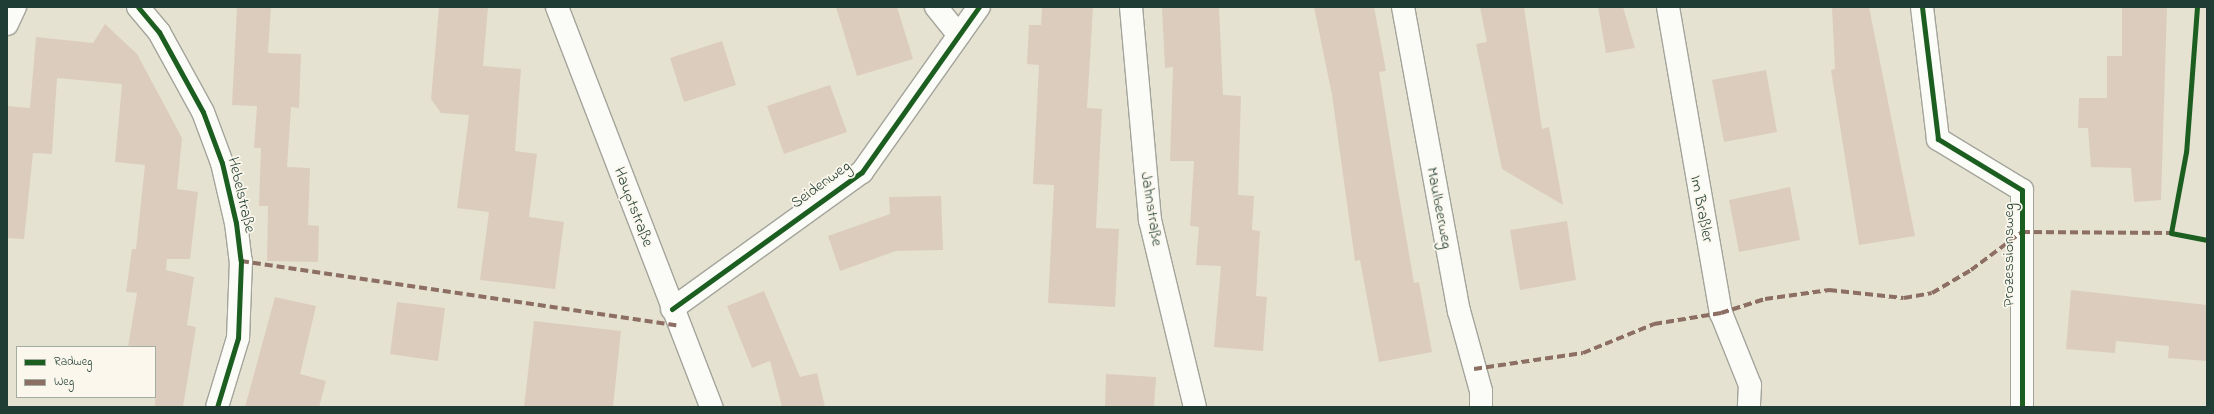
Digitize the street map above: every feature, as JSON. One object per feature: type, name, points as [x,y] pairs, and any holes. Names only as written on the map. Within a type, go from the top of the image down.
[{"type":"street","points":[[7,24],[14,7]]},
{"type":"street","name":"Hebelstraße","points":[[138,7],[159,32],[203,112],[222,163],[236,222],[241,261],[238,338],[217,407]]},
{"type":"street","name":"Hauptstraße","points":[[557,7],[711,407]]},
{"type":"street","points":[[936,7],[959,35]]},
{"type":"street","name":"Seidenweg","points":[[672,309],[862,172],[979,7]]},
{"type":"street","name":"Jahnstraße","points":[[1130,7],[1150,220],[1195,407]]},
{"type":"street","name":"Maulbeerweg","points":[[1403,7],[1459,312],[1481,391],[1481,407]]},
{"type":"street","name":"Im Braßler","points":[[1668,7],[1720,306],[1750,385],[1749,407]]},
{"type":"street","name":"Prozessionsweg","points":[[1922,7],[1938,139],[2022,190],[2022,407]]},
{"type":"building","points":[[237,7],[271,7],[268,53],[301,54],[299,108],[291,107],[287,167],[310,168],[308,225],[319,226],[318,262],[267,261],[268,206],[259,206],[261,148],[254,148],[257,106],[232,105]]},
{"type":"building","points":[[439,7],[488,7],[483,66],[521,69],[515,151],[537,154],[529,217],[564,222],[555,289],[480,280],[489,212],[457,208],[469,115],[441,113],[431,99]]},
{"type":"building","points":[[836,7],[897,7],[913,59],[857,76]]},
{"type":"building","points":[[1042,7],[1093,7],[1087,108],[1102,109],[1096,228],[1119,229],[1115,307],[1048,303],[1054,185],[1033,184],[1039,65],[1027,64],[1029,25],[1041,25]]},
{"type":"building","points":[[1162,7],[1219,7],[1223,95],[1241,96],[1238,195],[1254,196],[1252,230],[1260,231],[1256,296],[1267,297],[1263,351],[1214,347],[1221,266],[1196,265],[1199,227],[1190,226],[1194,161],[1170,161],[1173,67],[1165,68]]},
{"type":"building","points":[[1314,7],[1374,7],[1386,71],[1379,72],[1396,178],[1414,283],[1419,282],[1432,352],[1379,362],[1360,260],[1355,261],[1332,95]]},
{"type":"building","points":[[1480,7],[1524,7],[1542,129],[1549,127],[1563,205],[1502,169],[1476,44],[1487,42]]},
{"type":"building","points":[[1598,7],[1623,7],[1635,48],[1606,53]]},
{"type":"building","points":[[1832,7],[1869,7],[1915,236],[1859,245],[1831,70],[1835,69]]},
{"type":"building","points":[[2122,7],[2167,7],[2161,200],[2134,202],[2131,168],[2091,167],[2088,128],[2078,128],[2079,98],[2107,98],[2107,56],[2122,56]]},
{"type":"building","points":[[105,24],[137,54],[182,138],[177,189],[198,192],[190,259],[167,259],[166,270],[194,277],[187,325],[196,327],[183,407],[155,407],[156,346],[128,346],[137,293],[126,292],[132,249],[136,249],[145,165],[115,162],[122,84],[57,78],[52,154],[33,153],[24,239],[7,238],[7,106],[30,108],[36,37],[93,43]]},
{"type":"building","points":[[722,41],[736,85],[684,102],[670,58]]},
{"type":"building","points":[[1766,70],[1777,132],[1724,142],[1712,80]]},
{"type":"building","points":[[830,85],[847,132],[784,154],[767,106]]},
{"type":"building","points":[[1790,187],[1800,240],[1739,252],[1729,200]]},
{"type":"building","points":[[941,196],[943,250],[896,251],[840,271],[828,236],[890,214],[889,197]]},
{"type":"building","points":[[1567,221],[1576,280],[1520,290],[1510,230]]},
{"type":"building","points":[[2071,290],[2207,305],[2207,361],[2168,358],[2169,346],[2116,341],[2115,353],[2066,349]]},
{"type":"building","points":[[764,291],[800,377],[817,373],[825,407],[782,407],[770,361],[752,368],[727,306]]},
{"type":"building","points":[[275,297],[316,306],[300,374],[326,381],[319,407],[245,407]]},
{"type":"building","points":[[397,302],[445,308],[438,361],[390,354]]},
{"type":"building","points":[[534,321],[621,331],[613,407],[524,407]]},
{"type":"building","points":[[1106,374],[1156,377],[1154,407],[1105,407]]},
{"type":"marked path","points":[[1474,369],[1583,353],[1654,324],[1721,313],[1765,299],[1829,290],[1904,298],[1932,293],[1971,270],[2022,232],[2174,233]]},
{"type":"marked path","points":[[241,261],[679,326]]},
{"type":"cycle path","points":[[138,7],[159,32],[203,112],[222,163],[236,223],[241,261],[238,338],[217,407]]},
{"type":"cycle path","points":[[672,309],[862,172],[979,7]]},
{"type":"cycle path","points":[[1922,7],[1938,139],[2022,190],[2022,407]]},
{"type":"cycle path","points":[[2197,7],[2186,152],[2171,233],[2207,240]]}]
